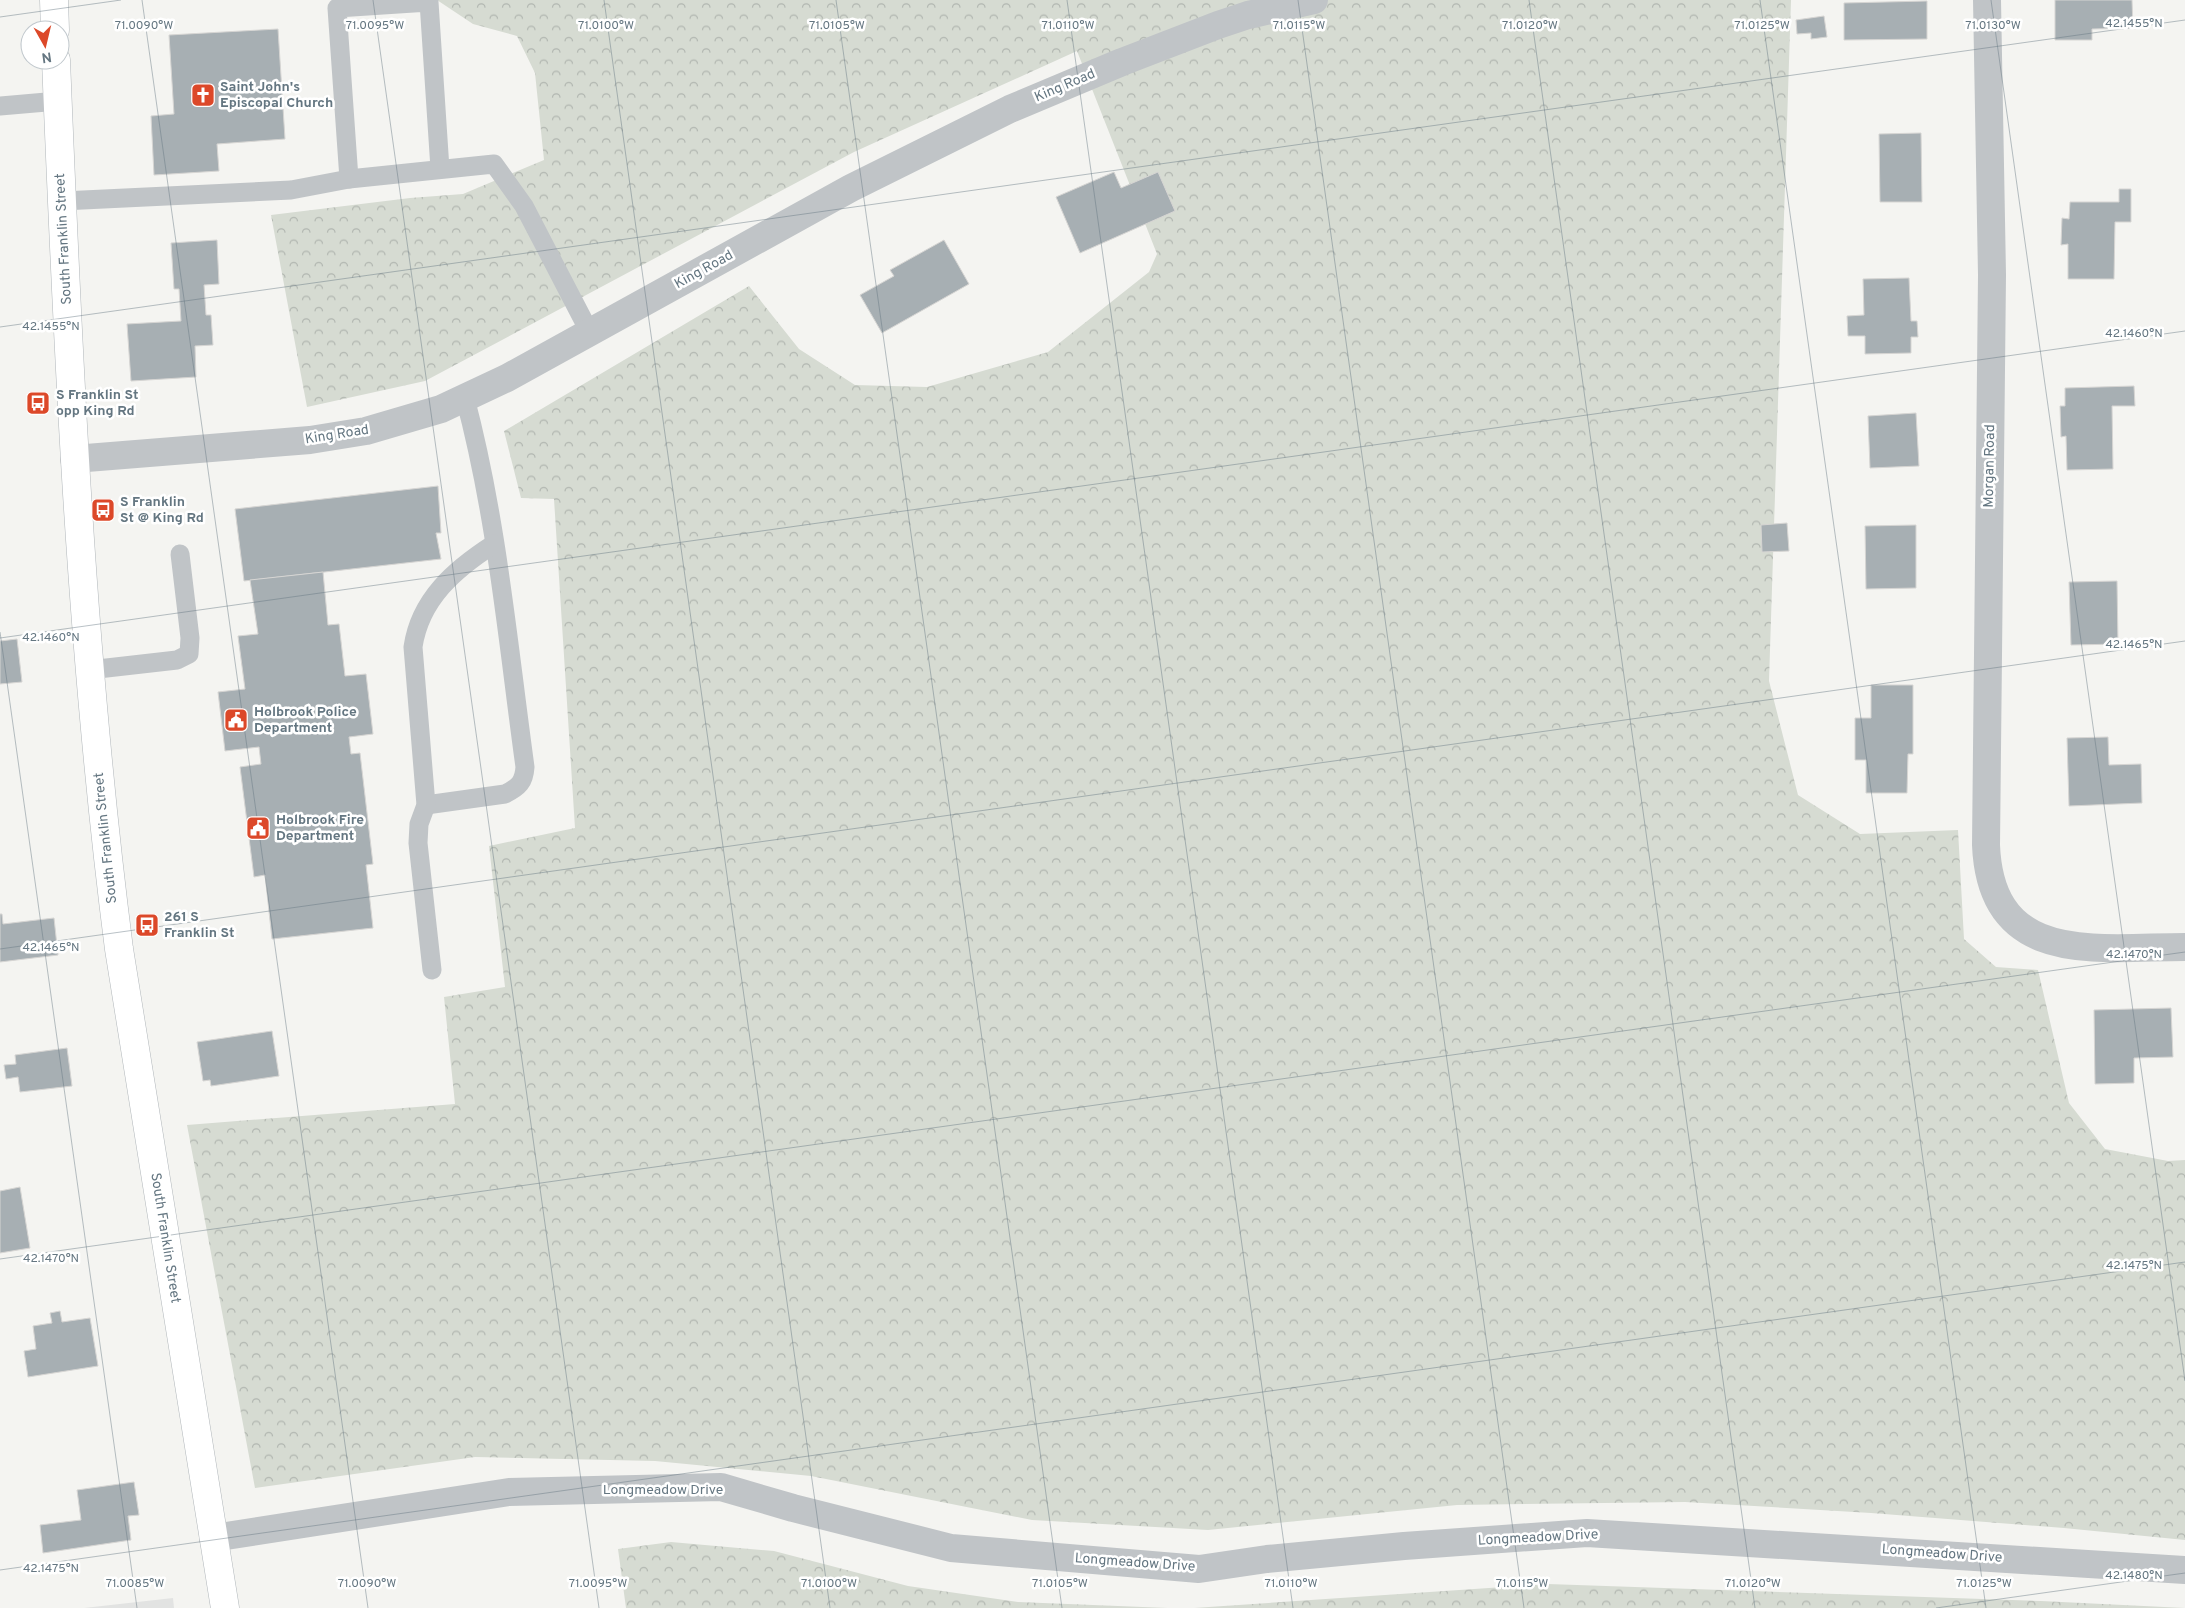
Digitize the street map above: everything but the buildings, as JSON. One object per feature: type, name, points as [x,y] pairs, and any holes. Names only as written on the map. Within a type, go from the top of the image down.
[{"type":"main road","points":[[54,0],[55,20]]},
{"type":"main road","name":"South Franklin Street","points":[[56,70],[74,459],[89,670],[119,949],[224,1608]]},
{"type":"street","name":"King Road","points":[[74,459],[310,440],[392,425],[440,409],[590,333],[851,188],[1010,108],[1218,25],[1256,13],[1314,0]]},
{"type":"street","name":"Morgan Road","points":[[1988,0],[1992,284],[1986,845],[1990,881],[1996,898],[2004,912],[2016,924],[2044,940],[2063,944],[2124,947],[2185,946]]},
{"type":"street","name":"Longmeadow Drive","points":[[213,1538],[509,1492],[721,1487],[793,1508],[951,1548],[1199,1569],[1267,1559],[1394,1547],[1587,1533],[2185,1570]]},
{"type":"lane","points":[[348,178],[337,8],[429,2],[440,169]]},
{"type":"lane","points":[[0,106],[58,101]]},
{"type":"lane","points":[[62,201],[291,190],[348,178],[494,164],[524,206],[590,333]]},
{"type":"lane","points":[[426,805],[505,794],[516,788],[524,778],[525,767],[486,484],[465,398]]},
{"type":"lane","points":[[432,970],[418,843],[419,824],[426,805],[413,647],[416,627],[439,590],[455,572],[494,544]]},
{"type":"lane","points":[[89,670],[177,660],[189,654],[190,638],[180,554]]},
{"type":"shaded area","points":[[173,1598],[174,1608],[84,1608]]},
{"type":"green space","points":[[437,0],[1791,0],[1769,681],[1798,795],[1860,834],[1958,830],[1964,939],[1996,967],[2038,970],[2069,1103],[2105,1149],[2168,1161],[2185,1160],[2185,1540],[2064,1528],[1871,1513],[1685,1502],[1457,1505],[1208,1530],[1032,1520],[811,1476],[655,1461],[475,1457],[255,1488],[187,1125],[455,1104],[444,997],[505,987],[489,846],[575,828],[554,499],[521,498],[504,431],[749,286],[799,349],[855,385],[927,387],[1048,352],[1149,272],[1157,254],[1077,51],[854,152],[425,381],[307,407],[271,215],[410,198],[463,194],[544,160],[535,73],[517,36],[473,24]]},
{"type":"green space","points":[[671,1542],[774,1551],[908,1586],[1018,1602],[1168,1608],[626,1608],[618,1549]]},
{"type":"green space","points":[[1548,1584],[2041,1601],[2185,1608],[1194,1608]]},
{"type":"place","name":"Saint John's Episcopal Church","points":[[203,95]]},
{"type":"place","name":"S Franklin St opp King Rd","points":[[38,403]]},
{"type":"place","name":"S Franklin St @ King Rd","points":[[103,510]]},
{"type":"place","name":"Holbrook Police Department","points":[[236,720]]},
{"type":"place","name":"Holbrook Fire Department","points":[[258,828]]},
{"type":"place","name":"261 S Franklin St","points":[[147,925]]}]
